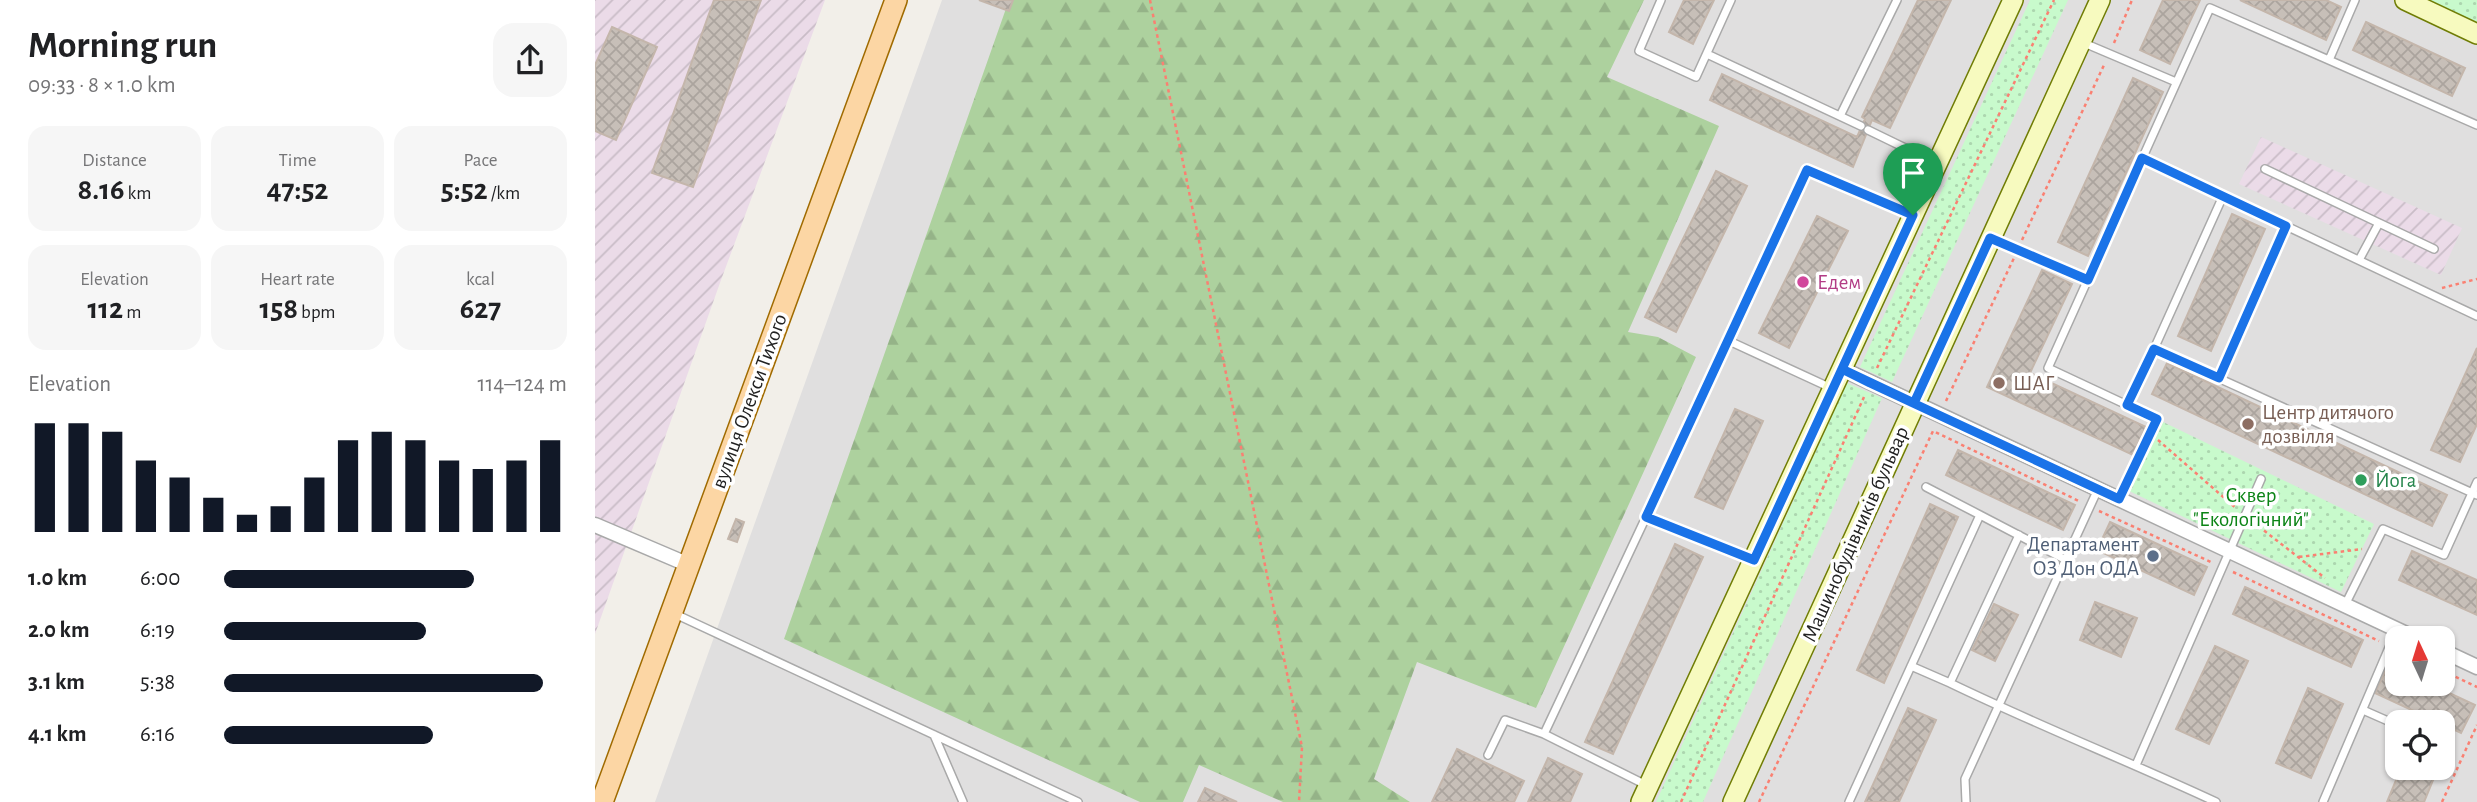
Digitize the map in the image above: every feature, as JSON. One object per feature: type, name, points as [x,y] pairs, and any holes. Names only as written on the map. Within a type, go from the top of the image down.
[{"type":"main road","name":"вулиця Олекси Тихого","points":[[602,802],[896,0]]},
{"type":"street","points":[[1645,794],[2013,0]]},
{"type":"street","name":"Машинобудівників бульвар","points":[[1733,802],[2100,0]]},
{"type":"street","points":[[2405,0],[2477,34]]},
{"type":"street","points":[[1842,369],[2390,626]]},
{"type":"street","points":[[595,525],[689,565]]},
{"type":"street","points":[[2455,657],[2477,667]]},
{"type":"lane","points":[[1661,0],[1639,51],[1696,76],[1731,0]]},
{"type":"lane","points":[[1840,116],[1897,0]]},
{"type":"lane","points":[[2329,60],[2355,0]]},
{"type":"lane","points":[[2119,499],[2157,419],[2048,368],[2210,8],[2477,125]]},
{"type":"lane","points":[[2081,42],[2176,82]]},
{"type":"lane","points":[[1707,54],[1937,163]]},
{"type":"lane","points":[[2142,158],[2477,316]]},
{"type":"lane","points":[[2265,169],[2434,249]]},
{"type":"lane","points":[[1544,734],[1807,170],[1913,215]]},
{"type":"lane","points":[[2127,405],[2223,196]]},
{"type":"lane","points":[[2359,260],[2379,223]]},
{"type":"lane","points":[[2219,378],[2286,226]]},
{"type":"lane","points":[[1990,238],[2088,280]]},
{"type":"lane","points":[[1727,341],[1833,389]]},
{"type":"lane","points":[[2154,349],[2475,494]]},
{"type":"lane","points":[[2136,765],[2261,479]]},
{"type":"lane","points":[[2345,605],[2383,529],[2444,555],[2475,494],[2477,482]]},
{"type":"lane","points":[[1926,487],[2066,560]]},
{"type":"lane","points":[[1966,802],[1965,779],[2098,489]]},
{"type":"lane","points":[[1849,802],[1980,514]]},
{"type":"lane","points":[[1646,517],[1754,560]]},
{"type":"lane","points":[[1950,684],[2019,536]]},
{"type":"lane","points":[[672,612],[1078,802]]},
{"type":"lane","points":[[2323,802],[2385,660]]},
{"type":"lane","points":[[1911,666],[2215,802]]},
{"type":"lane","points":[[2363,710],[2385,720]]},
{"type":"lane","points":[[1488,755],[1505,720],[1544,734],[1645,794]]},
{"type":"lane","points":[[933,734],[963,802]]},
{"type":"path","points":[[1150,0],[1302,747],[1299,802]]},
{"type":"path","points":[[1681,802],[1870,383],[2053,0]]},
{"type":"path","points":[[1945,404],[2132,0]]},
{"type":"path","points":[[2426,292],[2477,279]]},
{"type":"path","points":[[1759,802],[1933,430],[2385,643]]},
{"type":"path","points":[[2151,432],[2245,516],[2327,580]]},
{"type":"path","points":[[2299,557],[2374,547]]},
{"type":"path","points":[[2455,677],[2477,687]]},
{"type":"path","points":[[2442,802],[2477,725]]},
{"type":"shaded area","points":[[595,0],[825,0],[721,280],[595,634]]},
{"type":"shaded area","points":[[942,0],[2477,0],[2477,802],[655,802]]},
{"type":"shaded area","points":[[2261,137],[2462,228],[2441,275],[2239,184]]},
{"type":"green space","points":[[1009,0],[1644,0],[1607,77],[1719,126],[1628,332],[1658,337],[1696,357],[1536,708],[1417,662],[1374,779],[1410,802],[1283,802],[1199,765],[1183,802],[1140,802],[784,639]]},
{"type":"green space","points":[[2030,0],[2068,0],[1892,382],[1860,367]]},
{"type":"green space","points":[[2427,0],[2477,0],[2477,23]]},
{"type":"green space","points":[[1847,383],[1882,398],[1703,802],[1656,802]]},
{"type":"green space","name":"Сквер \"Екологічний\"","points":[[2161,421],[2374,524],[2341,592],[2127,490]]},
{"type":"building","points":[[714,0],[761,0],[693,187],[652,173]]},
{"type":"building","points":[[979,0],[1013,0],[1009,11]]},
{"type":"building","points":[[1684,0],[1714,0],[1693,44],[1669,32]]},
{"type":"building","points":[[1918,0],[1951,0],[1890,128],[1872,120],[1853,167],[1710,100],[1722,74],[1857,137],[1865,119],[1862,117]]},
{"type":"building","points":[[2163,0],[2200,0],[2170,64],[2140,50]]},
{"type":"building","points":[[2240,0],[2326,0],[2341,7],[2326,40]]},
{"type":"building","points":[[2366,22],[2465,68],[2452,96],[2353,50]]},
{"type":"building","points":[[612,27],[657,47],[616,140],[595,131],[595,65]]},
{"type":"building","points":[[2133,78],[2163,92],[2088,256],[2058,242]]},
{"type":"building","points":[[1716,171],[1747,186],[1676,332],[1645,317]]},
{"type":"building","points":[[2232,214],[2265,229],[2211,351],[2178,336]]},
{"type":"building","name":"Едем","points":[[1817,216],[1848,231],[1789,348],[1759,333]]},
{"type":"building","points":[[2042,270],[2072,284],[2030,373],[2146,427],[2133,455],[1987,387]]},
{"type":"building","points":[[2477,348],[2477,424],[2460,462],[2431,450]]},
{"type":"building","points":[[2167,363],[2447,495],[2432,526],[2152,394]]},
{"type":"building","points":[[1735,409],[1763,421],[1723,509],[1695,497]]},
{"type":"building","points":[[1958,450],[2075,505],[2063,530],[1946,475]]},
{"type":"building","points":[[1930,504],[1958,517],[1884,683],[1857,670]]},
{"type":"building","points":[[736,519],[744,522],[737,542],[728,539]]},
{"type":"building","points":[[2110,522],[2207,567],[2194,595],[2097,550]]},
{"type":"building","points":[[1675,544],[1703,557],[1613,754],[1585,742]]},
{"type":"building","points":[[2412,551],[2477,580],[2477,615],[2399,580]]},
{"type":"building","points":[[2245,587],[2363,640],[2351,667],[2233,614]]},
{"type":"building","points":[[2095,602],[2137,618],[2121,657],[2080,640]]},
{"type":"building","points":[[1994,604],[2018,615],[1995,661],[1972,650]]},
{"type":"building","points":[[2215,646],[2248,661],[2209,744],[2176,729]]},
{"type":"building","points":[[2385,671],[2385,696],[2455,696],[2475,705],[2461,733],[2455,730],[2455,710],[2412,710],[2375,693]]},
{"type":"building","points":[[2308,688],[2343,704],[2311,778],[2276,763]]},
{"type":"building","points":[[1908,708],[1936,720],[1899,802],[1865,802]]},
{"type":"building","points":[[1457,749],[1524,781],[1514,802],[1432,802]]},
{"type":"building","points":[[1548,758],[1582,774],[1570,802],[1528,802]]},
{"type":"building","points":[[2396,780],[2433,780],[2424,802],[2387,802]]},
{"type":"building","points":[[1205,788],[1237,802],[1198,802]]},
{"type":"place","name":"Едем","points":[[1803,282]]},
{"type":"place","name":"ШАГ","points":[[1999,383]]},
{"type":"place","name":"Центр дитячого дозвілля","points":[[2248,424]]},
{"type":"place","name":"Йога","points":[[2361,480]]},
{"type":"place","name":"Департамент ОЗ Дон ОДА","points":[[2153,556]]},
{"type":"route","points":[[1913,215],[1807,170],[1646,517],[1754,560],[1842,369],[1870,383],[2119,499],[2157,419],[2127,405],[2154,349],[2219,378],[2286,226],[2142,158],[2088,280],[1990,238],[1914,403],[1842,369],[1913,215]]}]
